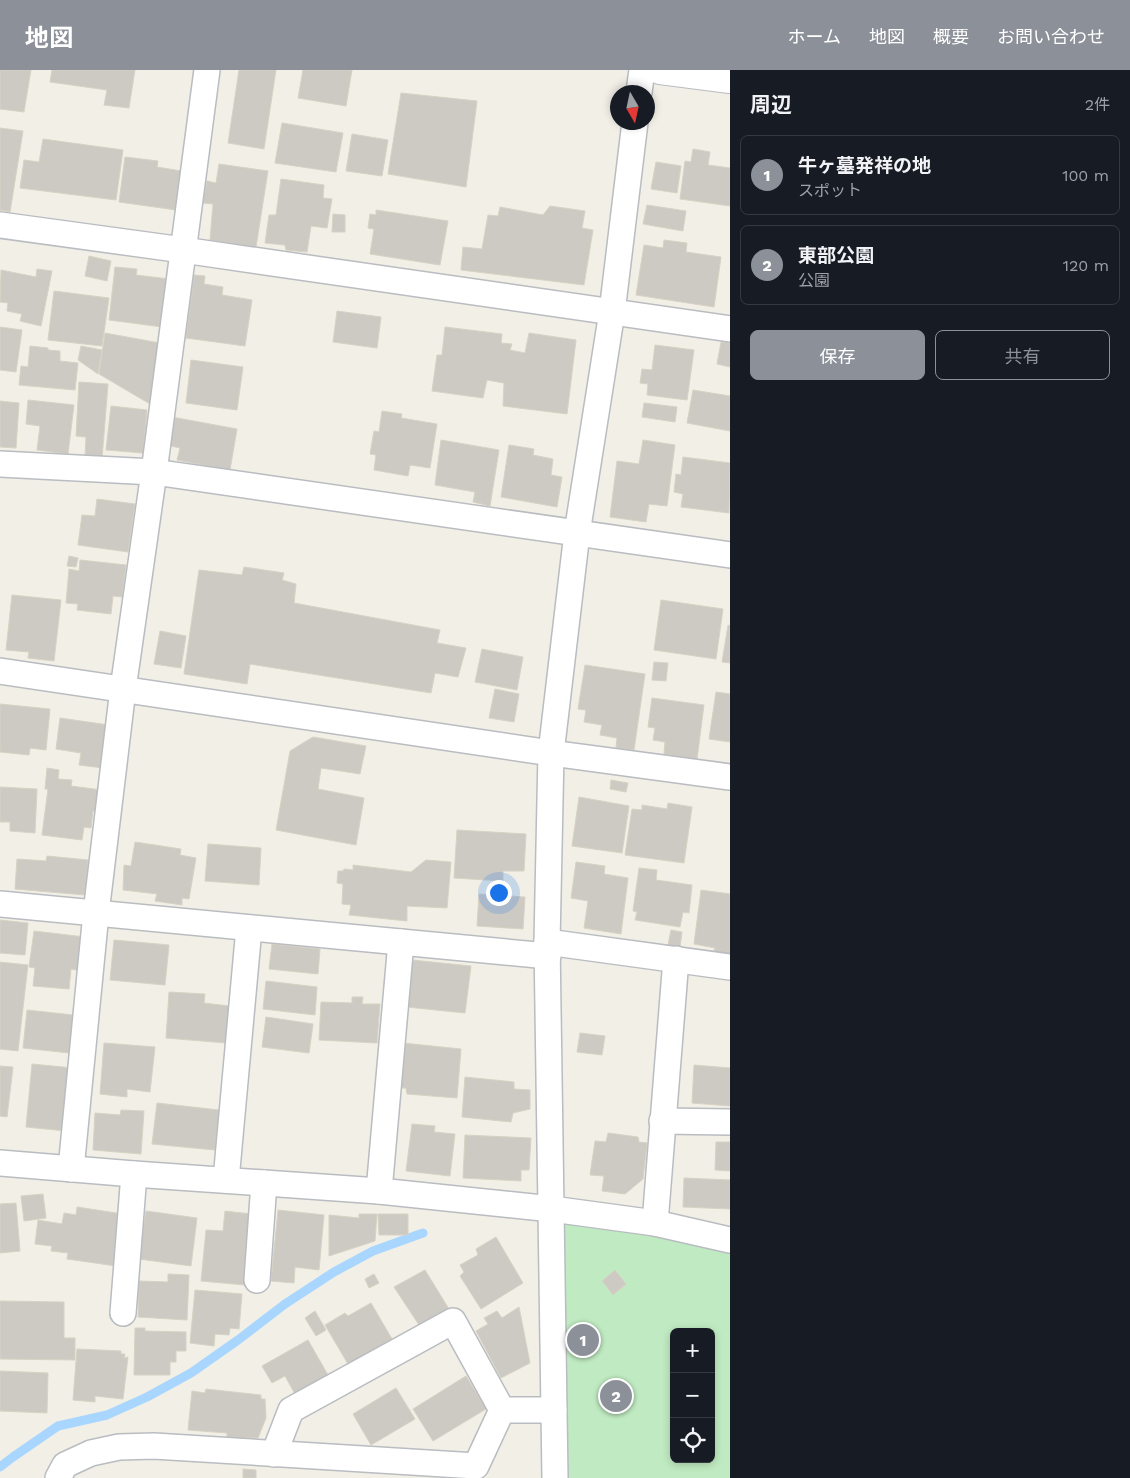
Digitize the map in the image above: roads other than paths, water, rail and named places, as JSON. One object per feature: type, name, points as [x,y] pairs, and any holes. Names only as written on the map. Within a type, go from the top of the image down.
[{"type":"street","points":[[71,1169],[96,914],[123,689],[154,472],[207,70]]},
{"type":"street","points":[[640,85],[642,70]]},
{"type":"street","points":[[660,70],[730,79]]},
{"type":"street","points":[[555,1478],[548,949],[552,753],[576,533],[612,312],[634,130]]},
{"type":"street","points":[[0,225],[730,329]]},
{"type":"street","points":[[0,464],[154,472],[730,555]]},
{"type":"street","points":[[0,671],[552,753],[730,777]]},
{"type":"street","points":[[0,904],[401,942],[548,949],[676,960],[730,967]]},
{"type":"street","points":[[226,1180],[249,928]]},
{"type":"street","points":[[379,1192],[401,942]]},
{"type":"street","points":[[655,1223],[676,960]]},
{"type":"street","points":[[662,1121],[730,1122]]},
{"type":"street","points":[[0,1163],[379,1192],[552,1209],[655,1223],[730,1240]]},
{"type":"street","points":[[122,1313],[134,1174]]},
{"type":"street","points":[[257,1280],[264,1183]]},
{"type":"street","points":[[274,1454],[291,1410],[453,1321],[502,1410]]},
{"type":"street","points":[[502,1410],[554,1410]]},
{"type":"street","points":[[58,1478],[65,1465],[91,1453],[119,1447],[154,1446],[476,1466],[502,1410]]},
{"type":"waterway","points":[[0,1467],[58,1426],[107,1415],[147,1397],[191,1373],[285,1304],[334,1272],[373,1251],[423,1233]]},
{"type":"place","name":"牛ヶ墓発祥の地","points":[[583,1340]]},
{"type":"place","name":"東部公園","points":[[616,1396]]}]
